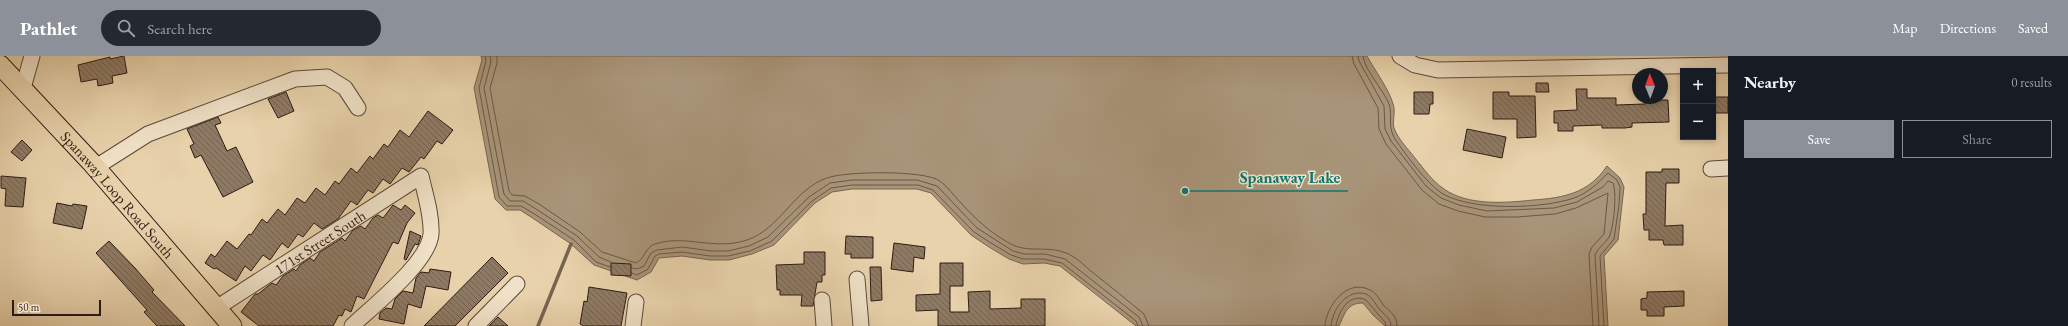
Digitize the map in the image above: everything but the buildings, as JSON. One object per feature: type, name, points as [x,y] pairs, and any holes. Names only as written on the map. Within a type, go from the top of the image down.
[{"type":"main road","name":"Spanaway Loop Road South","points":[[0,65],[96,167],[218,307],[232,326]]},
{"type":"street","points":[[23,88],[32,56]]},
{"type":"street","points":[[1403,58],[1426,68],[1438,70],[1728,65]]},
{"type":"street","points":[[96,167],[148,134],[295,79],[327,77],[345,88],[358,108]]},
{"type":"street","points":[[1711,169],[1728,168]]},
{"type":"street","name":"171st Street South","points":[[218,307],[421,176],[431,222],[429,245],[420,261],[352,326]]},
{"type":"street","points":[[857,278],[861,326]]},
{"type":"street","points":[[476,326],[517,284]]},
{"type":"street","points":[[822,300],[824,326]]},
{"type":"street","points":[[633,326],[636,302]]},
{"type":"water","points":[[481,56],[1367,56],[1391,99],[1394,107],[1394,128],[1403,144],[1432,179],[1444,189],[1454,194],[1475,201],[1487,202],[1511,202],[1555,198],[1584,188],[1600,175],[1607,166],[1620,178],[1624,187],[1618,240],[1604,256],[1608,326],[1385,326],[1363,303],[1358,303],[1347,310],[1339,326],[1136,326],[1060,266],[1044,263],[1023,264],[1009,259],[989,247],[971,235],[931,193],[917,189],[852,189],[832,192],[815,203],[774,245],[752,254],[729,260],[710,260],[682,256],[659,258],[651,272],[637,280],[594,265],[571,244],[531,217],[520,210],[506,210],[495,199],[474,88],[482,60]]},
{"type":"waterway","points":[[538,326],[571,244]]},
{"type":"place","name":"Spanaway Lake","points":[[1185,191]]}]
